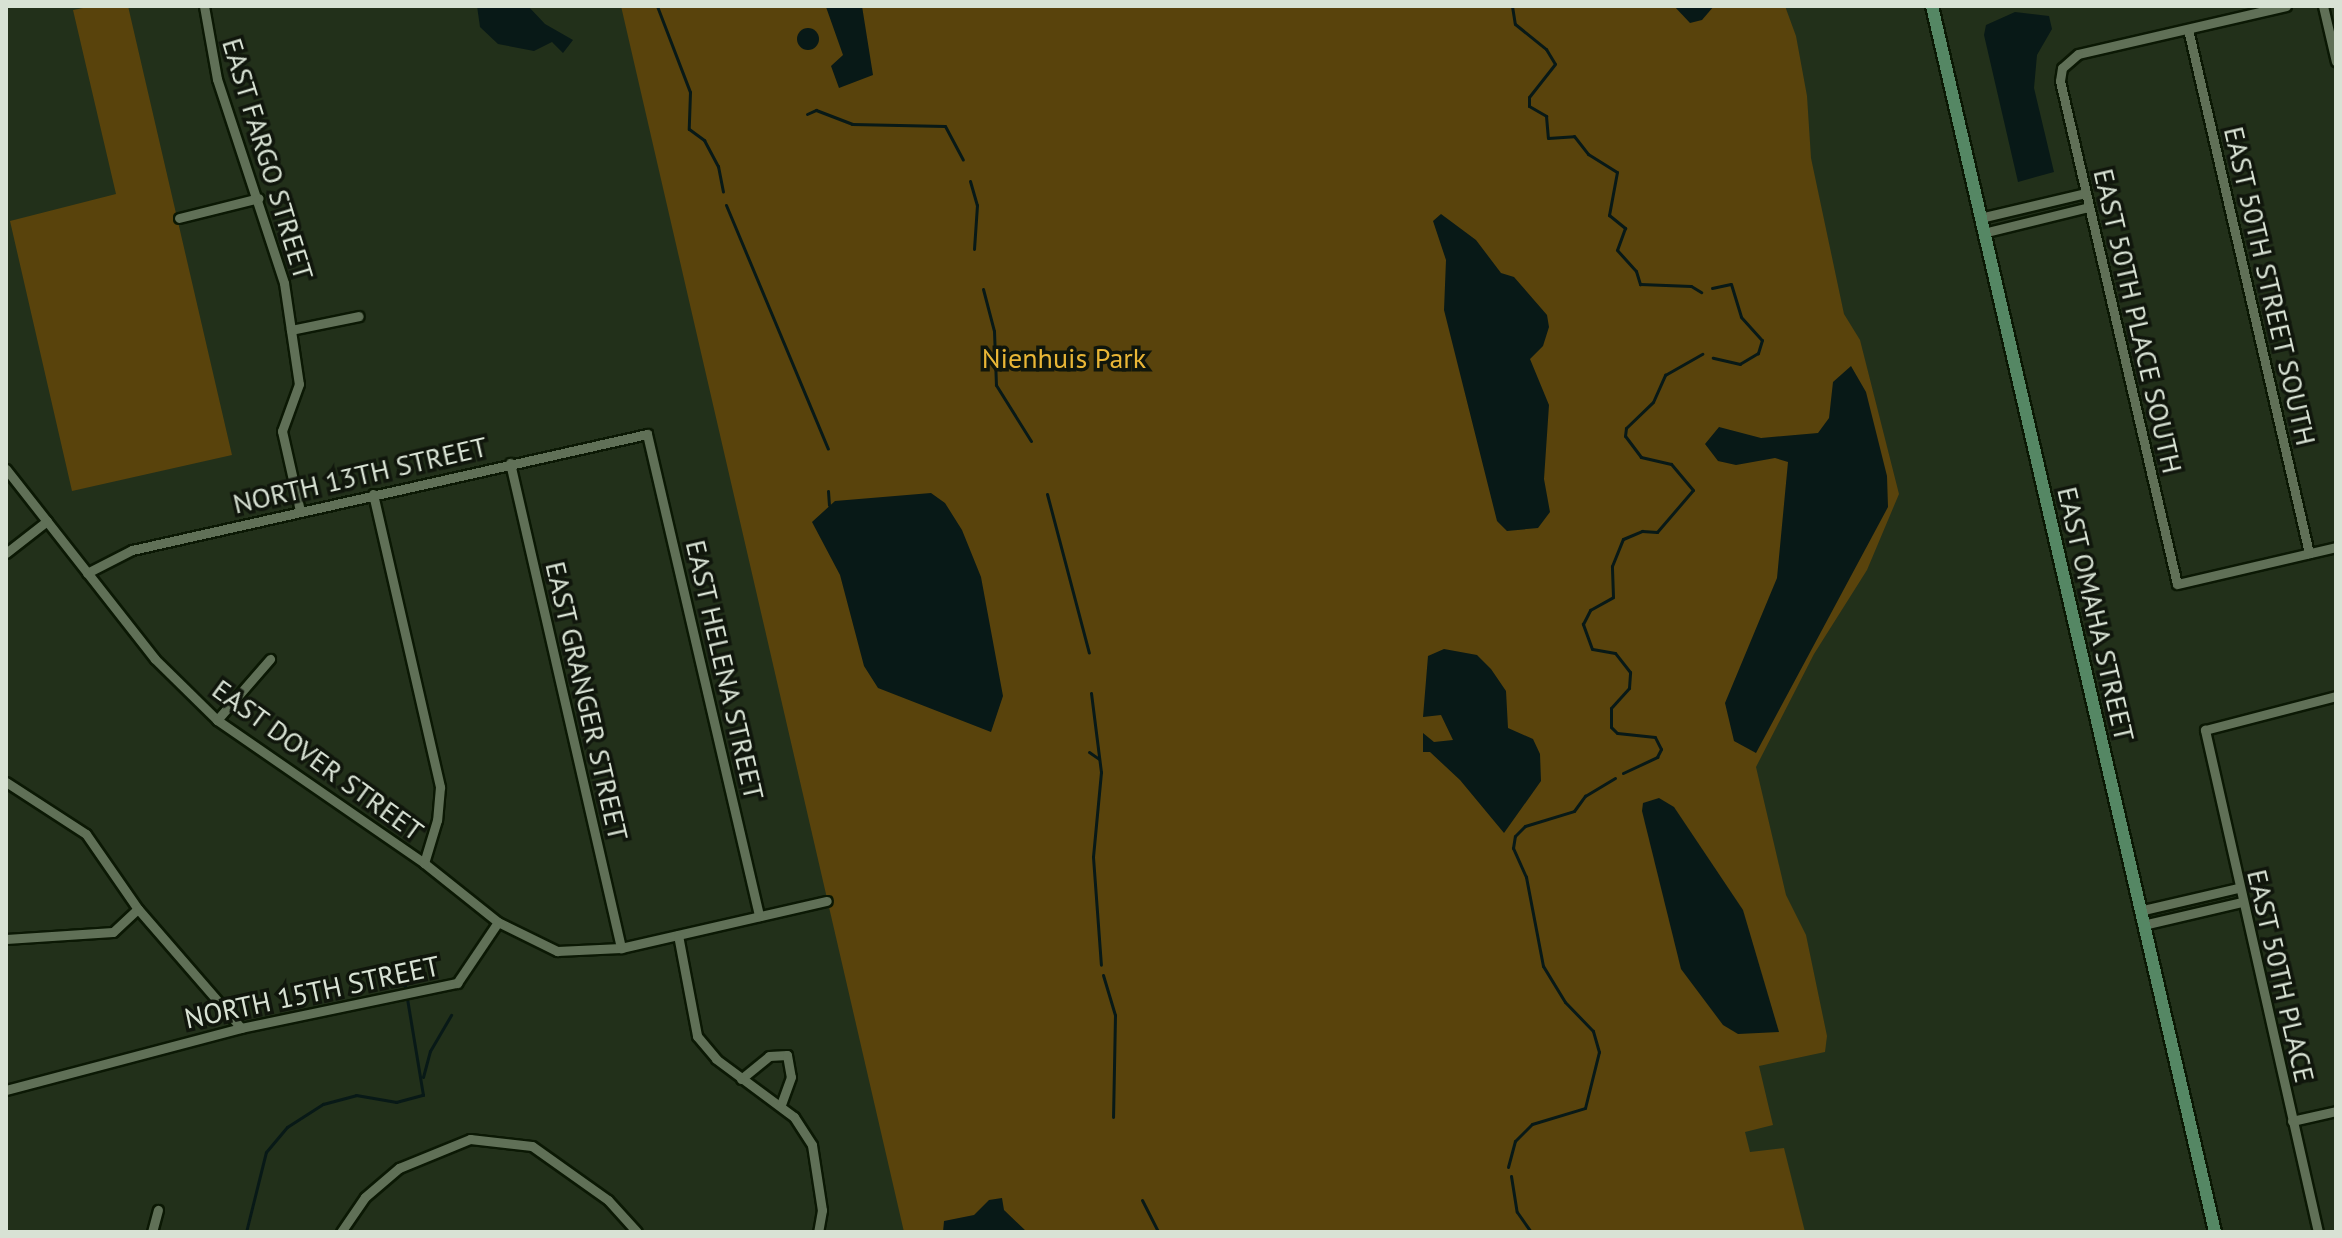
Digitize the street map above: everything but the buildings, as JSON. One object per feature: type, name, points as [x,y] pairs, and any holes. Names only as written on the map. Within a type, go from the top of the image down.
[{"type":"street","name":"EAST FARGO STREET","points":[[204,6],[217,79],[278,255],[299,384],[282,431],[300,511]]},
{"type":"street","name":"EAST OMAHA STREET","points":[[1932,6],[2215,1232]]},
{"type":"street","points":[[2188,29],[2286,6]]},
{"type":"street","points":[[2323,6],[2336,62]]},
{"type":"street","name":"EAST 50TH PLACE SOUTH","points":[[2188,29],[2078,54],[2062,68],[2061,86],[2177,584],[2309,553]]},
{"type":"street","name":"EAST 50TH STREET SOUTH","points":[[2188,29],[2309,553]]},
{"type":"street","points":[[1980,218],[2086,193]]},
{"type":"street","points":[[179,218],[259,198]]},
{"type":"street","points":[[1983,233],[2089,207]]},
{"type":"street","points":[[291,330],[359,316]]},
{"type":"street","name":"NORTH 13TH STREET","points":[[87,573],[121,553],[647,434]]},
{"type":"street","name":"EAST HELENA STREET","points":[[647,434],[759,916]]},
{"type":"street","name":"EAST GRANGER STREET","points":[[510,463],[621,948]]},
{"type":"street","name":"EAST DOVER STREET","points":[[6,469],[155,659],[217,720],[424,863],[498,922]]},
{"type":"street","points":[[373,494],[440,787],[437,820],[424,863]]},
{"type":"street","points":[[6,553],[47,521]]},
{"type":"street","points":[[2309,553],[2336,547]]},
{"type":"street","points":[[217,720],[270,659]]},
{"type":"street","name":"EAST 50TH PLACE","points":[[2318,1232],[2238,888],[2205,730],[2335,700]]},
{"type":"street","points":[[6,782],[86,834],[138,909],[241,1028]]},
{"type":"street","points":[[2139,911],[2238,888]]},
{"type":"street","points":[[498,922],[557,951],[621,948],[827,901]]},
{"type":"street","points":[[2143,925],[2242,902]]},
{"type":"street","points":[[6,939],[113,932],[138,909]]},
{"type":"street","name":"NORTH 15TH STREET","points":[[6,1090],[241,1028],[457,983],[498,922]]},
{"type":"street","points":[[678,935],[697,1036],[741,1079],[781,1105],[812,1145],[822,1210],[818,1232]]},
{"type":"street","points":[[741,1079],[769,1056],[787,1055],[791,1077],[781,1105]]},
{"type":"street","points":[[2292,1121],[2336,1111]]},
{"type":"street","points":[[341,1232],[365,1197],[399,1168],[470,1139],[532,1146],[608,1200],[637,1232]]},
{"type":"street","points":[[152,1232],[158,1210]]},
{"type":"green space","points":[[93,6],[128,6],[232,455],[72,491],[10,221],[116,194],[73,10]]},
{"type":"green space","name":"Nienhuis Park","points":[[621,6],[1785,6],[1796,36],[1807,96],[1811,158],[1844,314],[1860,340],[1899,494],[1867,570],[1814,654],[1756,767],[1786,895],[1806,935],[1827,1036],[1825,1052],[1759,1066],[1773,1125],[1745,1132],[1750,1152],[1784,1148],[1805,1232],[904,1232]]},
{"type":"shaded area","points":[[477,6],[528,6],[545,24],[573,40],[563,53],[552,42],[534,51],[498,44],[480,27]]},
{"type":"shaded area","points":[[862,6],[873,75],[839,88],[831,66],[843,55],[826,7]]},
{"type":"shaded area","points":[[1674,6],[1714,6],[1702,20],[1690,23]]},
{"type":"shaded area","points":[[2015,12],[2049,16],[2052,29],[2037,55],[2034,88],[2054,172],[2018,182],[1984,35],[1986,25]]},
{"type":"shaded area","points":[[808,28],[816,31],[819,39],[816,47],[808,50],[800,47],[797,39],[800,31]]},
{"type":"shaded area","points":[[1441,214],[1476,240],[1501,273],[1514,277],[1547,315],[1549,327],[1543,346],[1530,359],[1549,405],[1544,479],[1550,512],[1538,528],[1507,531],[1497,521],[1444,310],[1446,260],[1433,221]]},
{"type":"shaded area","points":[[1851,366],[1866,392],[1887,476],[1888,507],[1756,753],[1734,741],[1725,703],[1777,578],[1788,462],[1775,458],[1736,465],[1718,461],[1705,444],[1719,427],[1761,438],[1818,433],[1829,418],[1833,382]]},
{"type":"shaded area","points":[[931,493],[945,503],[962,530],[981,577],[1003,696],[991,732],[878,688],[864,666],[840,575],[812,522],[835,501]]},
{"type":"shaded area","points":[[1444,649],[1477,655],[1491,669],[1506,691],[1508,728],[1533,739],[1540,754],[1541,781],[1504,833],[1460,780],[1430,752],[1423,752],[1423,733],[1434,742],[1453,740],[1441,715],[1423,717],[1428,656]]},
{"type":"shaded area","points":[[1659,798],[1674,807],[1743,910],[1779,1032],[1738,1034],[1723,1025],[1681,969],[1642,811],[1643,803]]},
{"type":"shaded area","points":[[1002,1198],[1004,1210],[1027,1232],[943,1232],[944,1221],[974,1215],[989,1200]]},
{"type":"waterway","points":[[657,6],[690,92],[689,129],[704,140],[718,166],[723,192]]},
{"type":"waterway","points":[[1512,6],[1515,24],[1546,49],[1555,64],[1529,97],[1529,106],[1546,116],[1548,138],[1574,136],[1588,154],[1617,172],[1609,215],[1625,228],[1617,250],[1636,271],[1640,284],[1691,286],[1701,292]]},
{"type":"waterway","points":[[807,114],[816,110],[852,124],[945,126],[963,160]]},
{"type":"waterway","points":[[970,181],[977,205],[974,249]]},
{"type":"waterway","points":[[726,205],[828,449]]},
{"type":"waterway","points":[[1712,288],[1731,284],[1741,317],[1762,340],[1758,353],[1740,364],[1713,358]]},
{"type":"waterway","points":[[983,289],[994,331],[996,385],[1031,441]]},
{"type":"waterway","points":[[1623,773],[1657,757],[1661,749],[1655,737],[1617,733],[1611,727],[1611,708],[1629,688],[1630,672],[1615,653],[1592,649],[1583,624],[1590,610],[1613,597],[1612,566],[1623,539],[1642,531],[1657,532],[1693,490],[1671,464],[1641,457],[1625,436],[1626,428],[1653,402],[1665,375],[1702,354]]},
{"type":"waterway","points":[[828,491],[829,505]]},
{"type":"waterway","points":[[1047,494],[1089,653]]},
{"type":"waterway","points":[[1091,693],[1101,772],[1093,857],[1101,965]]},
{"type":"waterway","points":[[1089,752],[1099,759]]},
{"type":"waterway","points":[[1508,1167],[1515,1141],[1532,1124],[1585,1108],[1599,1052],[1593,1031],[1565,1002],[1543,966],[1526,877],[1513,848],[1515,836],[1525,826],[1574,811],[1585,796],[1615,778]]},
{"type":"waterway","points":[[246,1232],[266,1152],[287,1127],[323,1104],[356,1095],[396,1102],[423,1095],[405,986],[389,972],[394,962]]},
{"type":"waterway","points":[[1103,975],[1115,1015],[1113,1117]]},
{"type":"waterway","points":[[423,1077],[430,1051],[451,1015]]},
{"type":"waterway","points":[[1511,1176],[1517,1212],[1531,1232]]},
{"type":"waterway","points":[[1142,1200],[1158,1232]]}]
